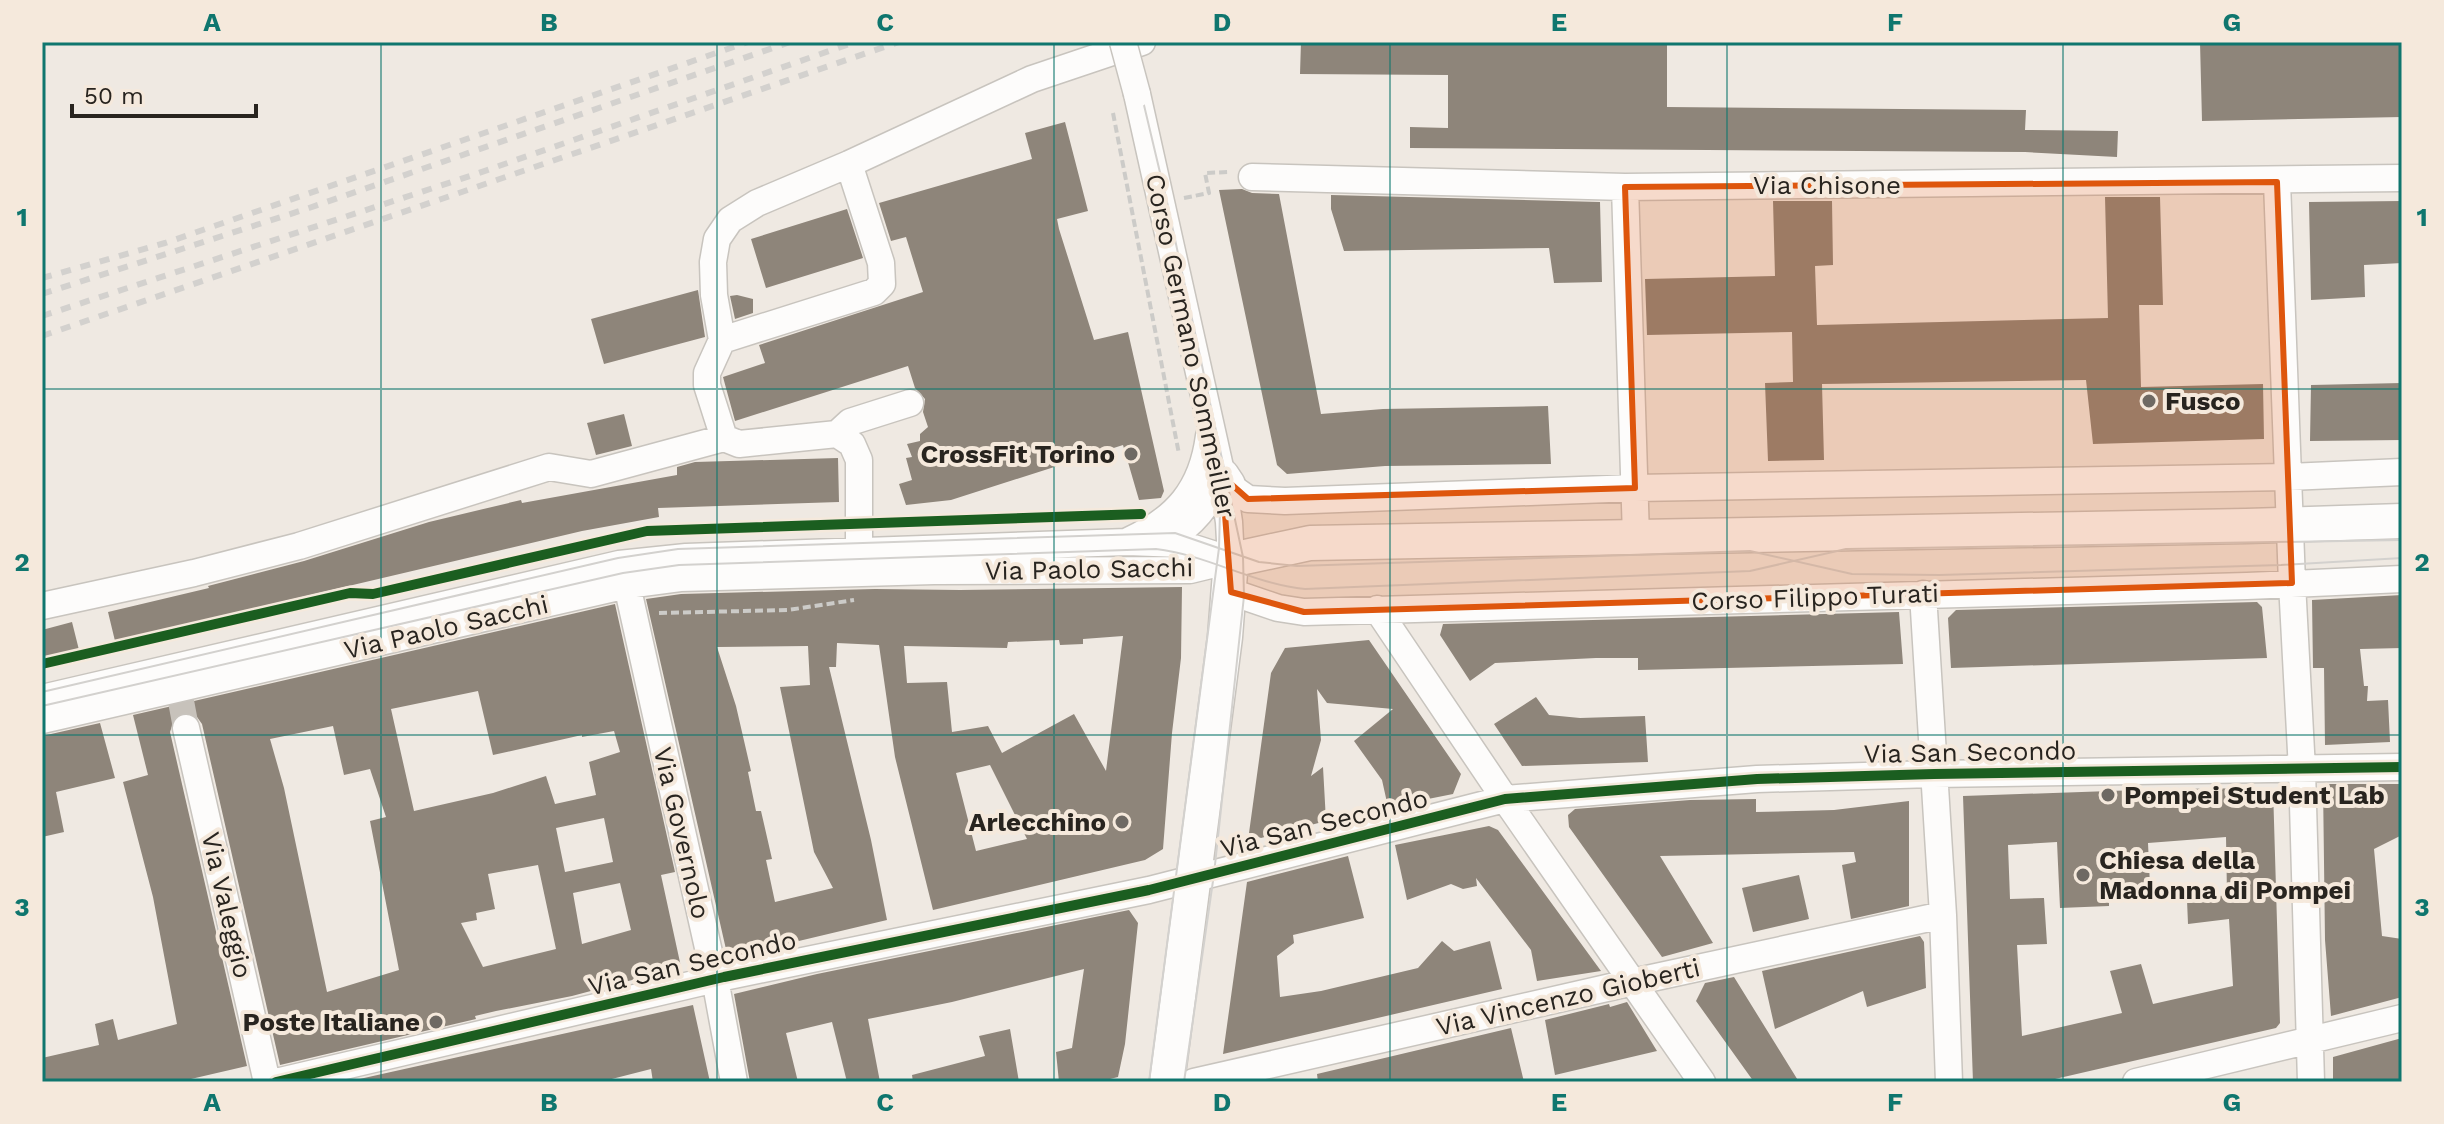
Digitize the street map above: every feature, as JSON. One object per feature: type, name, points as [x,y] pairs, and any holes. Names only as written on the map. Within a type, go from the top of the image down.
[{"type":"main road","points":[[1226,572],[1310,543],[2402,521]]},
{"type":"main road","name":"Corso Germano Sommeiller","points":[[1167,1082],[1194,879],[1226,572]]},
{"type":"street","name":"Corso Germano Sommeiller","points":[[1123,42],[1223,478],[1229,522],[1226,572]]},
{"type":"street","points":[[724,438],[707,385],[707,373],[722,340],[714,295],[713,262],[717,239],[730,220],[757,203],[1032,79],[1142,42]]},
{"type":"street","points":[[722,340],[874,292],[882,284],[881,263],[849,164]]},
{"type":"street","name":"Via Chisone","points":[[1244,175],[1625,187],[2277,182],[2402,178]]},
{"type":"street","points":[[2277,182],[2302,770],[2311,1082]]},
{"type":"street","points":[[1625,187],[1636,537]]},
{"type":"street","points":[[42,606],[194,573],[299,546],[549,467],[591,474],[724,438],[739,444],[837,434],[850,422],[910,403]]},
{"type":"street","points":[[1127,542],[1152,531],[1185,502],[1207,457],[1210,429]]},
{"type":"street","points":[[837,434],[852,444],[859,460],[859,562]]},
{"type":"street","points":[[1164,543],[1197,519],[1223,478],[1240,495],[1255,501],[1635,488],[2289,477],[2402,472]]},
{"type":"street","points":[[1353,542],[1373,497]]},
{"type":"street","name":"Via Paolo Sacchi","points":[[42,720],[180,695],[627,585],[680,578],[1127,542],[1181,544],[1226,572]]},
{"type":"street","name":"Via Paolo Sacchi","points":[[42,698],[619,564],[686,557],[1226,572]]},
{"type":"street","name":"Corso Filippo Turati","points":[[1226,572],[1284,610],[1304,612],[2402,579]]},
{"type":"street","name":"Via Governolo","points":[[627,585],[715,979],[734,1082]]},
{"type":"street","points":[[1923,594],[1943,915],[1949,1082]]},
{"type":"street","points":[[1377,609],[1702,1082]]},
{"type":"street","name":"Via Valeggio","points":[[186,728],[267,1082]]},
{"type":"street","name":"Via San Secondo","points":[[276,1082],[715,979],[1194,879],[1505,799],[1757,779],[2402,767]]},
{"type":"street","name":"Via Vincenzo Gioberti","points":[[1194,1082],[1943,915]]},
{"type":"street","points":[[2136,1082],[2402,1018]]},
{"type":"path","points":[[1111,103],[1181,461]]},
{"type":"path","points":[[1209,193],[1205,173],[1244,175]]},
{"type":"path","points":[[649,614],[788,610]]},
{"type":"highlighted area","points":[[2277,182],[2292,583],[1304,612],[1231,592],[1222,476],[1248,499],[1635,488],[1625,187]]},
{"type":"building","points":[[1301,42],[1667,42],[1667,107],[2026,110],[2025,130],[2118,131],[2117,157],[2025,152],[1410,148],[1410,127],[1448,128],[1448,75],[1300,74]]},
{"type":"building","points":[[2200,42],[2402,42],[2402,117],[2202,121]]},
{"type":"building","points":[[1065,122],[1088,211],[1057,219],[1059,229],[1094,340],[1128,332],[1164,491],[1161,498],[1139,500],[1123,445],[951,500],[906,505],[899,484],[912,480],[906,458],[912,457],[907,444],[920,441],[920,434],[928,427],[923,412],[925,399],[915,388],[908,366],[735,421],[723,377],[765,363],[759,345],[923,292],[906,237],[891,241],[879,203],[1032,159],[1025,133]]},
{"type":"building","points":[[1242,189],[1252,193],[1279,194],[1321,414],[1383,409],[1548,406],[1551,464],[1385,466],[1287,474],[1277,465],[1219,190]]},
{"type":"building","points":[[1331,195],[1600,202],[1602,282],[1554,283],[1549,248],[1344,251],[1331,209]]},
{"type":"building","points":[[2105,197],[2160,197],[2163,305],[2139,305],[2141,387],[2263,384],[2264,439],[2093,444],[2086,380],[1822,384],[1824,460],[1768,461],[1765,383],[1793,382],[1792,332],[1647,335],[1645,279],[1775,276],[1773,201],[1832,201],[1833,265],[1815,266],[1817,325],[2108,318]]},
{"type":"building","points":[[2402,201],[2402,263],[2364,265],[2365,297],[2311,300],[2309,202]]},
{"type":"building","points":[[847,209],[863,258],[766,288],[751,239]]},
{"type":"building","points":[[698,290],[705,337],[604,364],[591,319]]},
{"type":"building","points":[[730,296],[753,299],[753,313],[735,319]]},
{"type":"building","points":[[2402,383],[2402,440],[2310,441],[2311,385]]},
{"type":"building","points":[[624,414],[632,446],[596,455],[587,423]]},
{"type":"building","points":[[838,458],[839,502],[658,508],[659,517],[582,531],[115,641],[108,612],[209,588],[429,522],[521,500],[522,503],[677,475],[677,467],[695,462]]},
{"type":"building","points":[[1182,587],[1181,658],[1163,849],[1145,860],[933,910],[895,757],[879,645],[837,643],[836,667],[829,667],[887,920],[728,958],[646,599],[681,594]],"holes":[[[1123,636],[1106,771],[1074,714],[1002,753],[988,726],[952,732],[947,682],[907,683],[904,646],[1007,648],[1008,642],[1059,640],[1060,645],[1083,644],[1083,639]],[[808,646],[810,685],[780,687],[814,852],[833,888],[775,902],[766,860],[772,859],[761,811],[756,811],[748,772],[751,771],[736,706],[717,647]],[[990,765],[1027,839],[976,851],[956,773]]]},
{"type":"building","points":[[2402,595],[2402,648],[2360,649],[2364,686],[2368,686],[2367,701],[2388,700],[2390,742],[2325,745],[2324,668],[2313,668],[2312,600]]},
{"type":"building","points":[[2257,602],[2262,607],[2267,658],[1951,668],[1948,618],[1956,610]]},
{"type":"building","points":[[615,604],[675,872],[661,875],[681,967],[280,1065],[202,724],[197,717],[183,712],[175,717],[170,732],[247,1066],[178,1082],[42,1082],[42,1058],[99,1045],[95,1024],[113,1019],[118,1040],[177,1024],[153,897],[123,782],[148,775],[133,715]],"holes":[[[478,691],[493,755],[614,731],[620,752],[589,762],[596,795],[555,804],[546,776],[493,793],[414,811],[391,709]],[[333,726],[344,775],[370,769],[386,817],[370,821],[399,970],[327,992],[284,788],[270,739]],[[604,818],[613,862],[565,872],[556,828]],[[538,865],[556,949],[483,967],[461,923],[477,920],[476,913],[495,909],[488,874]],[[620,883],[631,930],[582,944],[573,893]]]},
{"type":"building","points":[[1899,612],[1903,664],[1638,670],[1638,658],[1596,658],[1495,663],[1470,681],[1440,635],[1443,624]]},
{"type":"building","points":[[72,622],[79,650],[42,660],[42,630]]},
{"type":"building","points":[[1369,640],[1461,774],[1453,794],[1388,807],[1382,780],[1354,741],[1393,709],[1327,703],[1317,689],[1321,740],[1311,776],[1323,767],[1326,821],[1261,838],[1249,833],[1271,673],[1285,648]]},
{"type":"building","points":[[1536,697],[1549,715],[1580,718],[1645,716],[1648,762],[1522,766],[1494,724]]},
{"type":"building","points":[[100,723],[115,778],[56,792],[64,832],[42,837],[42,736]]},
{"type":"building","points":[[2323,784],[2402,784],[2402,835],[2374,849],[2382,936],[2402,939],[2402,997],[2331,1016],[2325,940]]},
{"type":"building","points":[[2273,788],[2280,1023],[2276,1028],[2042,1082],[1973,1082],[1963,796]],"holes":[[[2226,837],[2227,895],[2187,900],[2188,924],[2229,919],[2233,986],[2153,1004],[2141,964],[2110,971],[2122,1013],[2022,1036],[2017,945],[2047,944],[2044,898],[2010,899],[2008,845],[2057,842],[2060,908],[2109,906],[2109,888],[2150,886],[2148,843]]]},
{"type":"building","points":[[1756,799],[1756,812],[1834,810],[1909,801],[1909,906],[1851,919],[1842,865],[1856,862],[1854,852],[1660,856],[1713,943],[1662,957],[1569,827],[1568,815],[1575,809],[1690,800]]},
{"type":"building","points":[[1489,826],[1498,830],[1601,971],[1537,981],[1531,950],[1476,878],[1477,886],[1463,889],[1451,884],[1407,900],[1395,845]]},
{"type":"building","points":[[1348,856],[1364,918],[1293,935],[1294,943],[1277,956],[1280,997],[1321,991],[1418,968],[1442,941],[1454,951],[1490,941],[1502,989],[1223,1054],[1247,882]]},
{"type":"building","points":[[1799,875],[1809,919],[1753,932],[1742,888]]},
{"type":"building","points":[[1129,910],[1138,923],[1125,1044],[1118,1077],[1098,1082],[1059,1082],[1056,1052],[1072,1048],[1084,969],[868,1019],[880,1082],[847,1082],[832,1022],[786,1033],[798,1082],[750,1082],[734,994]]},
{"type":"building","points":[[1920,936],[1924,942],[1926,988],[1867,1007],[1863,991],[1775,1029],[1762,971]]},
{"type":"building","points":[[1734,977],[1799,1082],[1754,1082],[1696,1001],[1705,983]]},
{"type":"building","points":[[1627,1002],[1657,1051],[1555,1075],[1545,1020]]},
{"type":"building","points":[[693,1005],[710,1082],[653,1082],[651,1069],[600,1082],[346,1082]]},
{"type":"building","points":[[1511,1028],[1524,1082],[1318,1082],[1317,1074]]},
{"type":"building","points":[[1010,1029],[1019,1082],[913,1082],[912,1075],[985,1056],[979,1036]]},
{"type":"building","points":[[2402,1038],[2402,1082],[2333,1082],[2333,1057]]},
{"type":"tunnel","points":[[181,701],[186,728]]},
{"type":"tram line","points":[[1129,42],[1167,202],[1243,557],[1244,596],[1214,874],[1184,1082]]},
{"type":"tram line","points":[[1149,1082],[1219,548],[1220,512],[1214,471]]},
{"type":"tram line","points":[[42,692],[618,558],[678,549],[1175,533],[1259,562],[1297,566],[1750,551],[1852,574],[1939,575],[2281,565],[2402,558]]},
{"type":"tram line","points":[[42,706],[623,573],[679,565],[1156,549],[1305,589],[1750,571],[1846,549],[2402,540]]},
{"type":"railway","points":[[42,278],[165,243],[748,42]]},
{"type":"railway","points":[[42,294],[309,208],[790,42]]},
{"type":"railway","points":[[42,316],[473,175],[855,42]]},
{"type":"railway","points":[[42,336],[899,42]]},
{"type":"cycle path","points":[[42,664],[350,593],[373,594],[647,531],[1141,514]]},
{"type":"cycle path","points":[[276,1082],[724,977],[1149,890],[1505,799],[1757,779],[2402,767]]},
{"type":"place","name":"Fusco","points":[[2149,401]]},
{"type":"place","name":"CrossFit Torino","points":[[1131,454]]},
{"type":"place","name":"Pompei Student Lab","points":[[2108,795]]},
{"type":"place","name":"Arlecchino","points":[[1122,822]]},
{"type":"place","name":"Chiesa della Madonna di Pompei","points":[[2083,875]]},
{"type":"place","name":"Poste Italiane","points":[[436,1022]]}]
